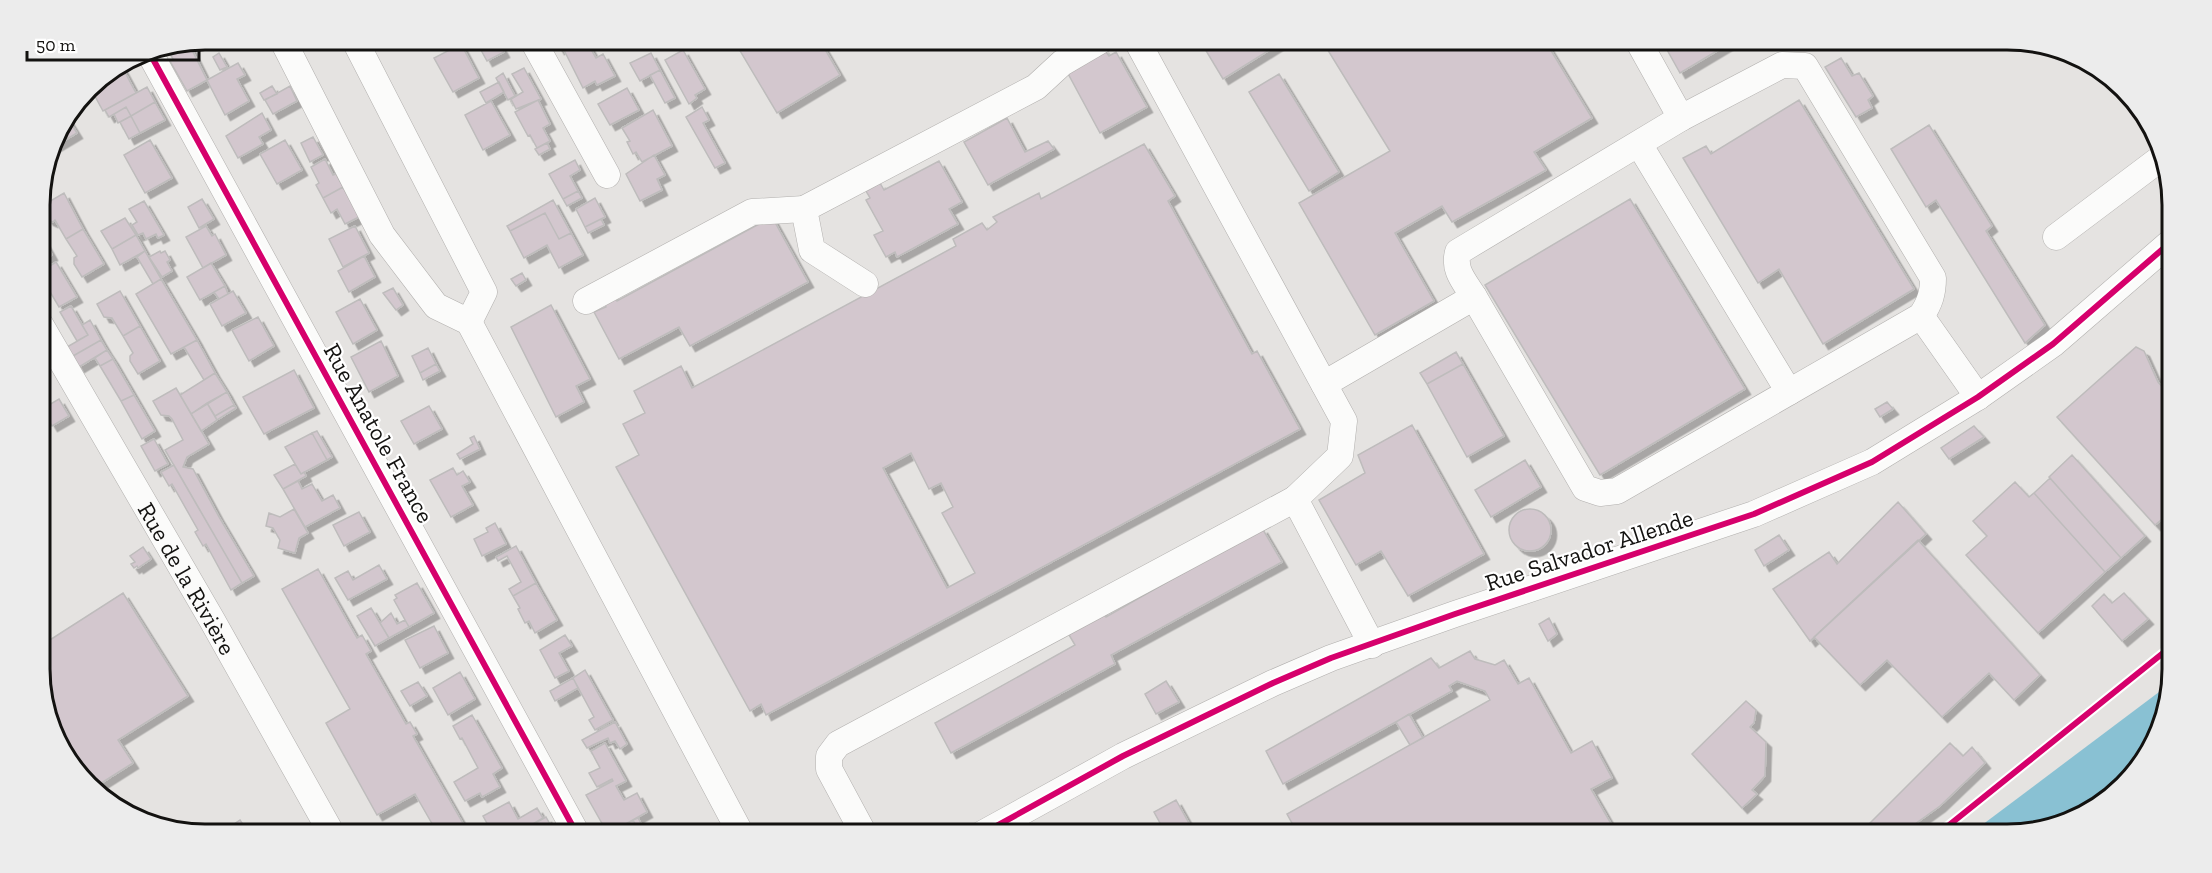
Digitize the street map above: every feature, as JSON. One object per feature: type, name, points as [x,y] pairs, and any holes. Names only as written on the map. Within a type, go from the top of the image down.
[{"type":"street","points":[[287,49],[382,235],[436,306],[469,322],[736,824]]},
{"type":"street","points":[[359,49],[484,292],[469,322]]},
{"type":"street","points":[[537,49],[607,176]]},
{"type":"street","points":[[586,300],[752,212],[804,210],[1036,87],[1062,63],[1086,49]]},
{"type":"street","points":[[858,824],[829,769],[829,756],[838,744],[1295,499],[1340,456],[1344,421],[1141,49]]},
{"type":"street","points":[[1643,49],[1682,118]]},
{"type":"street","name":"Rue Anatole France","points":[[153,59],[571,824]]},
{"type":"street","points":[[1782,65],[1805,66],[1933,278],[1933,292],[1929,305],[1921,316],[1617,491],[1600,493],[1585,488],[1457,271],[1455,263],[1458,252],[1639,144],[1682,118],[1782,65]]},
{"type":"street","points":[[1639,144],[1789,392]]},
{"type":"street","points":[[2056,237],[2156,162]]},
{"type":"street","points":[[804,210],[812,250],[865,284]]},
{"type":"street","name":"Rue Salvador Allende","points":[[1001,824],[1123,756],[1262,688],[1331,658],[1754,514],[1872,462],[1978,397],[2053,344],[2162,250]]},
{"type":"street","points":[[1324,384],[1473,297]]},
{"type":"street","points":[[1921,316],[1978,397]]},
{"type":"street","name":"Rue de la Rivière","points":[[50,341],[212,620],[326,824]]},
{"type":"street","points":[[1295,499],[1372,645]]},
{"type":"water","points":[[2161,691],[2147,737],[2131,763],[2102,792],[2076,808],[2038,821],[1985,823]]},
{"type":"building","points":[[451,49],[464,49],[479,78],[453,92],[434,58]]},
{"type":"building","points":[[480,49],[502,49],[504,52],[487,61]]},
{"type":"building","points":[[591,49],[596,58],[603,54],[615,76],[597,85],[595,81],[583,88],[564,50]]},
{"type":"building","points":[[739,49],[825,49],[840,75],[777,113]]},
{"type":"building","points":[[1101,49],[1109,56],[1116,52],[1147,107],[1100,133],[1065,68]]},
{"type":"building","points":[[1205,49],[1271,49],[1223,79]]},
{"type":"building","points":[[1327,49],[1550,49],[1592,118],[1534,152],[1546,170],[1452,222],[1442,206],[1395,233],[1434,301],[1375,335],[1299,203],[1390,151]]},
{"type":"building","points":[[1667,49],[1720,49],[1680,73]]},
{"type":"building","points":[[192,50],[207,80],[187,91],[170,61],[173,59],[170,54]]},
{"type":"building","points":[[683,50],[705,89],[695,95],[697,98],[689,104],[665,60]]},
{"type":"building","points":[[219,53],[227,67],[220,70],[213,57]]},
{"type":"building","points":[[651,53],[660,70],[640,81],[630,63]]},
{"type":"building","points":[[1841,58],[1852,76],[1859,73],[1873,96],[1868,100],[1872,108],[1856,117],[1825,67]]},
{"type":"building","points":[[238,63],[245,75],[237,79],[249,101],[225,115],[207,80]]},
{"type":"building","points":[[524,68],[541,99],[516,109],[511,99],[523,92],[512,74]]},
{"type":"building","points":[[660,70],[675,98],[665,103],[650,75]]},
{"type":"building","points":[[125,72],[136,93],[103,111],[95,95]]},
{"type":"building","points":[[503,73],[515,96],[508,100],[496,78]]},
{"type":"building","points":[[1279,74],[1339,172],[1309,191],[1249,92]]},
{"type":"building","points":[[499,82],[504,92],[486,103],[480,92]]},
{"type":"building","points":[[272,86],[277,94],[264,100],[260,93]]},
{"type":"building","points":[[290,86],[297,101],[273,114],[265,100]]},
{"type":"building","points":[[147,87],[155,102],[131,116],[126,107],[109,117],[105,110]]},
{"type":"building","points":[[627,88],[639,110],[610,125],[598,104]]},
{"type":"building","points":[[538,100],[550,124],[543,128],[550,141],[537,148],[515,112]]},
{"type":"building","points":[[1799,100],[1914,289],[1823,344],[1779,269],[1758,283],[1683,158],[1706,146],[1711,154]]},
{"type":"building","points":[[491,101],[510,135],[483,150],[465,115]]},
{"type":"building","points":[[155,102],[165,120],[140,133],[131,116]]},
{"type":"building","points":[[126,107],[131,116],[118,123],[114,114]]},
{"type":"building","points":[[702,107],[709,120],[703,123],[725,163],[715,168],[686,117]]},
{"type":"building","points":[[653,110],[672,146],[642,162],[636,152],[633,154],[627,142],[630,141],[622,128]]},
{"type":"building","points":[[262,113],[271,130],[259,137],[263,144],[238,158],[226,136]]},
{"type":"building","points":[[131,116],[140,133],[129,139],[120,122]]},
{"type":"building","points":[[1007,118],[1025,152],[1048,141],[1054,149],[988,185],[964,142]]},
{"type":"building","points":[[72,124],[77,133],[62,142]]},
{"type":"building","points":[[1929,125],[1992,226],[1986,231],[2045,325],[2025,343],[1936,200],[1926,207],[1891,149]]},
{"type":"building","points":[[313,137],[323,155],[310,162],[301,143]]},
{"type":"building","points":[[150,140],[172,178],[145,193],[124,155]]},
{"type":"building","points":[[285,140],[302,170],[277,184],[260,154]]},
{"type":"building","points":[[547,143],[550,149],[539,155],[535,149]]},
{"type":"building","points":[[1144,144],[1175,196],[1168,201],[1252,354],[1257,351],[1300,429],[766,715],[761,704],[750,711],[616,467],[639,455],[623,424],[645,413],[634,391],[681,366],[692,388],[956,246],[953,239],[982,223],[987,230],[997,222],[993,217],[1039,193],[1041,199]],"holes":[[[911,453],[929,489],[941,483],[953,507],[942,513],[975,573],[947,588],[883,468]]]},
{"type":"building","points":[[654,155],[665,175],[657,179],[662,190],[640,201],[626,174]]},
{"type":"building","points":[[325,159],[333,175],[336,174],[343,187],[323,198],[316,185],[319,183],[311,167]]},
{"type":"building","points":[[575,160],[580,170],[570,176],[578,191],[563,199],[549,174]]},
{"type":"building","points":[[939,161],[962,202],[949,209],[958,224],[897,257],[895,252],[886,257],[874,235],[883,231],[866,200],[870,198],[866,191],[880,183],[884,190]]},
{"type":"building","points":[[343,187],[359,217],[345,224],[337,209],[331,213],[323,198]]},
{"type":"building","points":[[578,191],[582,198],[567,206],[563,199]]},
{"type":"building","points":[[64,193],[83,229],[66,239],[55,220],[50,221],[50,201]]},
{"type":"building","points":[[595,198],[605,217],[585,227],[576,209]]},
{"type":"building","points":[[202,199],[214,219],[199,228],[188,207]]},
{"type":"building","points":[[1630,199],[1745,389],[1600,475],[1485,285]]},
{"type":"building","points":[[553,200],[571,233],[559,239],[545,213],[510,231],[507,226]]},
{"type":"building","points":[[144,201],[164,235],[158,238],[156,234],[146,239],[143,233],[138,235],[132,225],[137,222],[129,209]]},
{"type":"building","points":[[545,213],[559,239],[571,233],[583,255],[559,268],[547,245],[524,258],[510,231]]},
{"type":"building","points":[[772,217],[808,282],[690,346],[679,327],[619,359],[594,312],[606,307],[602,300],[613,294],[617,301]]},
{"type":"building","points":[[125,218],[136,235],[112,249],[101,231]]},
{"type":"building","points":[[601,219],[604,225],[588,233],[585,227]]},
{"type":"building","points":[[206,226],[212,236],[215,234],[226,255],[203,268],[186,237]]},
{"type":"building","points":[[355,226],[369,253],[343,267],[329,239]]},
{"type":"building","points":[[83,229],[104,264],[82,277],[74,264],[74,258],[77,256],[66,239]]},
{"type":"building","points":[[136,235],[145,251],[120,265],[112,249]]},
{"type":"building","points":[[145,251],[161,279],[153,284],[137,257]]},
{"type":"building","points":[[160,251],[161,253],[165,251],[172,271],[162,277],[149,257]]},
{"type":"building","points":[[364,256],[375,277],[349,292],[338,271]]},
{"type":"building","points":[[56,262],[77,297],[59,307],[50,291],[50,266]]},
{"type":"building","points":[[211,263],[225,286],[200,300],[187,277]]},
{"type":"building","points":[[522,273],[526,280],[516,286],[511,279]]},
{"type":"building","points":[[161,279],[197,340],[171,354],[136,294]]},
{"type":"building","points":[[225,286],[228,294],[219,299],[214,292]]},
{"type":"building","points":[[393,288],[403,305],[396,310],[383,293]]},
{"type":"building","points":[[120,291],[140,326],[123,336],[112,318],[104,317],[97,304]]},
{"type":"building","points":[[233,291],[246,313],[222,326],[210,304]]},
{"type":"building","points":[[360,299],[377,330],[353,344],[336,312]]},
{"type":"building","points":[[551,305],[590,379],[576,386],[584,402],[556,417],[511,327]]},
{"type":"building","points":[[71,306],[88,335],[77,341],[60,312]]},
{"type":"building","points":[[258,317],[274,346],[249,361],[232,330]]},
{"type":"building","points":[[90,320],[101,340],[73,356],[67,347],[88,335],[82,325]]},
{"type":"building","points":[[140,326],[160,361],[138,374],[130,361],[133,353],[123,336]]},
{"type":"building","points":[[101,340],[107,350],[79,367],[73,356]]},
{"type":"building","points":[[197,340],[215,373],[204,380],[184,347]]},
{"type":"building","points":[[381,341],[398,376],[369,392],[351,357]]},
{"type":"building","points":[[2136,347],[2144,351],[2162,387],[2162,519],[2155,525],[2057,417]]},
{"type":"building","points":[[428,348],[436,364],[420,373],[412,356]]},
{"type":"building","points":[[107,350],[113,359],[100,366],[95,358]]},
{"type":"building","points":[[1456,352],[1463,364],[1427,384],[1420,373]]},
{"type":"building","points":[[113,359],[134,395],[121,401],[100,366]]},
{"type":"building","points":[[436,364],[440,371],[423,380],[420,373]]},
{"type":"building","points":[[1463,364],[1504,436],[1467,457],[1427,384]]},
{"type":"building","points":[[294,370],[314,408],[264,434],[243,397]]},
{"type":"building","points":[[215,373],[227,392],[191,414],[180,395]]},
{"type":"building","points":[[176,388],[209,444],[187,457],[183,467],[193,469],[254,576],[242,583],[165,450],[183,440],[172,419],[161,415],[153,401]]},
{"type":"building","points":[[227,392],[234,405],[215,416],[207,403]]},
{"type":"building","points":[[134,395],[155,431],[142,439],[121,401]]},
{"type":"building","points":[[59,399],[69,416],[52,426],[50,422],[50,405]]},
{"type":"building","points":[[1887,402],[1893,409],[1880,417],[1875,409]]},
{"type":"building","points":[[207,403],[217,420],[201,431],[191,414]]},
{"type":"building","points":[[234,405],[236,408],[217,420],[215,416]]},
{"type":"building","points":[[429,406],[442,429],[414,444],[401,421]]},
{"type":"building","points":[[1412,425],[1484,554],[1408,596],[1381,551],[1356,565],[1319,500],[1365,473],[1358,455]]},
{"type":"building","points":[[1974,426],[1984,437],[1949,459],[1941,448]]},
{"type":"building","points":[[317,431],[332,457],[327,460],[312,433]]},
{"type":"building","points":[[312,433],[327,460],[301,474],[285,447]]},
{"type":"building","points":[[474,436],[480,449],[460,459],[457,454],[473,444],[470,438]]},
{"type":"building","points":[[154,439],[168,464],[155,471],[141,446]]},
{"type":"building","points":[[2072,455],[2145,536],[2121,558],[2049,477]]},
{"type":"building","points":[[1525,460],[1541,487],[1491,517],[1475,490]]},
{"type":"building","points":[[295,464],[301,474],[304,472],[306,476],[283,489],[274,475]]},
{"type":"building","points":[[174,465],[242,583],[231,590],[206,544],[203,546],[195,532],[198,530],[172,484],[169,486],[161,472]]},
{"type":"building","points":[[453,468],[457,475],[463,471],[470,482],[462,486],[473,505],[451,517],[430,480]]},
{"type":"building","points":[[2050,478],[2121,558],[2105,572],[2034,493]]},
{"type":"building","points":[[298,481],[302,489],[312,484],[322,501],[333,495],[340,508],[305,527],[283,489]]},
{"type":"building","points":[[2015,482],[2029,497],[2034,493],[2105,572],[2038,633],[1966,555],[1987,536],[1973,521]]},
{"type":"building","points":[[1898,502],[1926,534],[1810,641],[1773,589],[1829,552],[1837,564]]},
{"type":"building","points":[[294,509],[308,533],[299,538],[295,553],[278,548],[280,540],[273,528],[266,526],[269,513],[280,517]]},
{"type":"building","points":[[1530,509],[1538,510],[1545,515],[1550,522],[1550,538],[1545,545],[1538,550],[1530,551],[1522,550],[1515,545],[1510,538],[1509,530],[1510,522],[1515,515],[1522,510]]},
{"type":"building","points":[[359,512],[370,532],[344,546],[333,525]]},
{"type":"building","points":[[495,523],[506,544],[482,556],[474,539],[488,532],[486,528]]},
{"type":"building","points":[[1262,528],[1282,562],[1111,655],[1115,664],[951,753],[935,723],[1075,645],[1065,628],[1100,607],[1106,617]]},
{"type":"building","points":[[1779,535],[1789,550],[1764,566],[1755,550]]},
{"type":"building","points":[[1918,540],[2040,675],[2014,700],[1989,673],[1942,717],[1887,660],[1860,685],[1814,637]]},
{"type":"building","points":[[516,546],[536,583],[513,596],[509,589],[521,582],[507,556],[498,561],[496,557]]},
{"type":"building","points":[[143,547],[151,559],[138,568],[137,566],[134,568],[131,564],[135,562],[130,556]]},
{"type":"building","points":[[379,565],[387,579],[348,600],[335,578],[348,571],[353,580]]},
{"type":"building","points":[[318,569],[357,638],[362,635],[371,651],[366,654],[406,724],[410,722],[417,734],[413,736],[463,824],[432,824],[415,794],[377,815],[326,723],[350,709],[282,589]]},
{"type":"building","points":[[417,583],[434,613],[409,627],[394,600],[397,598],[395,595]]},
{"type":"building","points":[[536,583],[557,620],[535,633],[529,621],[525,623],[513,596]]},
{"type":"building","points":[[123,593],[188,696],[118,740],[133,763],[101,784],[76,755],[65,737],[58,718],[52,699],[49,640]]},
{"type":"building","points":[[2124,593],[2148,619],[2122,641],[2092,606],[2104,594],[2112,603]]},
{"type":"building","points":[[371,608],[389,638],[375,646],[357,616]]},
{"type":"building","points":[[391,613],[397,624],[405,620],[409,627],[389,638],[380,623]]},
{"type":"building","points":[[1549,618],[1557,634],[1548,641],[1539,624]]},
{"type":"building","points":[[434,626],[448,653],[420,668],[405,640]]},
{"type":"building","points":[[565,635],[572,646],[559,653],[569,671],[555,678],[540,650]]},
{"type":"building","points":[[1470,651],[1475,659],[1495,665],[1504,660],[1518,684],[1529,678],[1571,753],[1592,741],[1612,778],[1591,789],[1611,823],[1292,823],[1287,814],[1490,700],[1485,691],[1457,681],[1449,686],[1452,691],[1283,784],[1266,751],[1431,658],[1439,668]]},
{"type":"building","points":[[585,670],[613,720],[595,730],[589,720],[594,717],[573,678]]},
{"type":"building","points":[[460,672],[475,699],[448,715],[433,688]]},
{"type":"building","points":[[573,678],[578,688],[555,701],[550,691]]},
{"type":"building","points":[[1166,681],[1179,702],[1156,714],[1145,694]]},
{"type":"building","points":[[418,682],[427,696],[410,706],[401,691]]},
{"type":"building","points":[[1746,701],[1756,710],[1754,723],[1750,727],[1766,742],[1765,776],[1752,790],[1757,794],[1742,808],[1692,754]]},
{"type":"building","points":[[1409,714],[1423,738],[1410,745],[1396,722]]},
{"type":"building","points":[[472,715],[502,768],[493,774],[500,787],[482,797],[480,793],[465,801],[454,782],[478,768],[453,726]]},
{"type":"building","points":[[615,722],[627,744],[620,749],[615,741],[610,743],[608,738],[587,748],[582,740]]},
{"type":"building","points":[[605,743],[626,781],[616,786],[624,800],[637,793],[647,812],[626,824],[602,824],[586,795],[613,781],[612,779],[597,787],[589,773],[600,768],[591,751]]},
{"type":"building","points":[[1950,743],[1963,756],[1972,747],[1985,763],[1940,806],[1916,823],[1870,823]]},
{"type":"building","points":[[1176,800],[1189,823],[1160,823],[1154,812]]},
{"type":"building","points":[[509,802],[518,819],[537,808],[543,818],[533,824],[487,824],[483,816]]},
{"type":"building","points":[[546,817],[550,824],[534,824]]},
{"type":"building","points":[[638,818],[641,824],[635,824],[633,820]]},
{"type":"cycle path","points":[[153,59],[571,824]]},
{"type":"cycle path","points":[[1001,824],[1123,756],[1273,683],[1331,658],[1754,514],[1872,462],[1978,397],[2053,344],[2162,250]]},
{"type":"cycle path","points":[[1952,823],[2162,654]]}]
